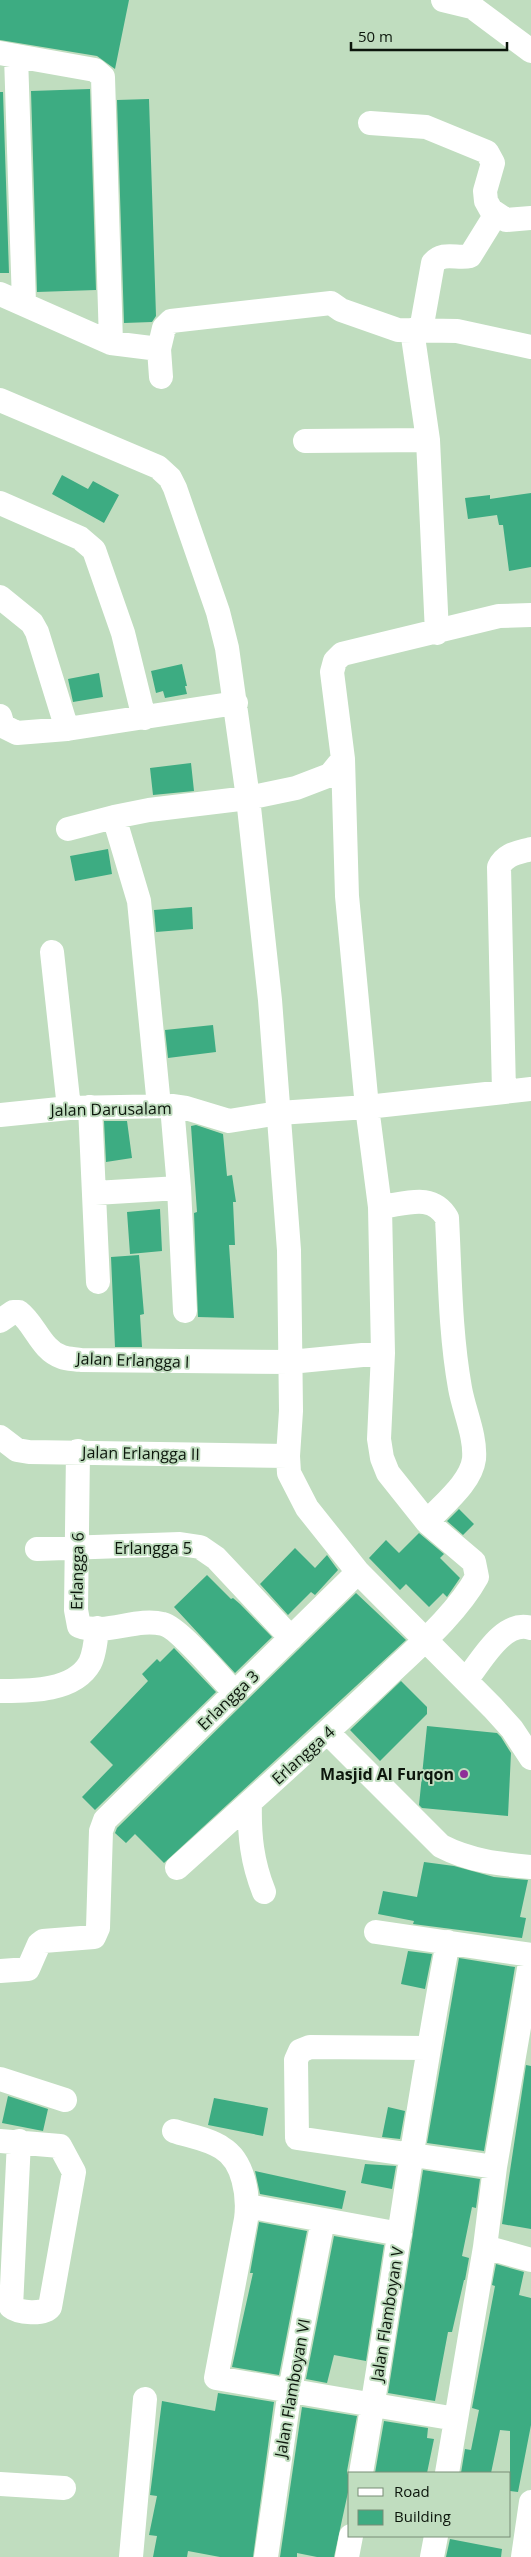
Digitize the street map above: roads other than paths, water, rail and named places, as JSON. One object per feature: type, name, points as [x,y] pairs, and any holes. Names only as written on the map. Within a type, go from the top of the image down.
[{"type":"street","points":[[443,0],[472,7],[531,51]]},
{"type":"street","points":[[24,303],[8,54],[95,70],[103,77],[111,343]]},
{"type":"street","points":[[370,123],[426,127],[487,152],[493,163],[486,192],[486,201],[491,210],[506,220],[531,218]]},
{"type":"street","points":[[437,632],[428,440],[417,330],[433,262],[438,257],[447,255],[460,258],[470,256],[496,214]]},
{"type":"street","points":[[0,294],[111,343],[159,349]]},
{"type":"street","points":[[161,377],[159,349],[164,328],[171,320],[331,303],[341,310],[398,330],[457,331],[531,347]]},
{"type":"street","points":[[0,400],[158,467],[170,478],[189,524],[218,612],[227,648],[248,798],[270,1000],[289,1250],[292,1411],[288,1456],[289,1473],[307,1508],[358,1572],[512,1729],[531,1758]]},
{"type":"street","points":[[305,441],[428,440]]},
{"type":"street","points":[[0,503],[80,538],[94,550],[123,633],[144,718]]},
{"type":"street","points":[[0,597],[32,623],[37,632],[67,729]]},
{"type":"street","points":[[380,1207],[421,1202],[433,1203],[441,1207],[447,1218],[453,1327],[460,1388],[471,1434],[474,1459],[466,1478],[427,1522],[388,1473],[382,1458],[379,1440],[383,1353],[380,1207],[367,1106],[348,896],[343,759],[332,672],[335,661],[342,654],[499,616],[531,615]]},
{"type":"street","points":[[0,716],[3,726],[17,733],[67,729],[236,704]]},
{"type":"street","points":[[68,829],[149,810],[248,798],[296,788],[330,774],[343,759]]},
{"type":"street","points":[[114,817],[139,901],[165,1106],[179,1188],[185,1311]]},
{"type":"street","points":[[504,1092],[499,867],[503,859],[510,855],[531,849]]},
{"type":"street","points":[[52,952],[95,1193],[98,1282]]},
{"type":"street","name":"Jalan Darusalam","points":[[0,1114],[79,1108],[165,1106],[186,1108],[229,1122],[279,1113],[531,1089]]},
{"type":"street","points":[[95,1193],[179,1188]]},
{"type":"street","name":"Jalan Erlangga I","points":[[0,1321],[13,1312],[19,1312],[25,1316],[49,1350],[62,1357],[97,1361],[290,1362]]},
{"type":"street","points":[[290,1362],[383,1353]]},
{"type":"street","name":"Jalan Erlangga II","points":[[0,1437],[16,1450],[288,1456]]},
{"type":"street","name":"Erlangga 6","points":[[78,1452],[77,1621],[79,1626],[97,1628],[155,1623],[171,1626],[235,1693]]},
{"type":"street","name":"Erlangga 4","points":[[177,1868],[328,1733],[426,1640],[467,1593],[477,1577],[474,1562],[427,1522]]},
{"type":"street","name":"Erlangga 5","points":[[37,1549],[180,1544],[200,1547],[216,1558],[291,1638]]},
{"type":"street","name":"Erlangga 3","points":[[0,1972],[28,1969],[39,1944],[43,1941],[90,1938],[97,1934],[101,1831],[105,1820],[358,1572]]},
{"type":"street","points":[[466,1680],[503,1635],[515,1627],[531,1628]]},
{"type":"street","points":[[0,1691],[56,1687],[80,1674],[90,1663],[97,1628]]},
{"type":"street","points":[[328,1733],[441,1846],[486,1862],[531,1867]]},
{"type":"street","points":[[250,1802],[249,1836],[252,1855],[264,1892]]},
{"type":"street","points":[[376,1932],[531,1956],[495,2167],[485,2247],[447,2472]]},
{"type":"street","name":"Jalan Flamboyan V","points":[[361,2472],[413,2155],[427,2048],[448,1942]]},
{"type":"street","points":[[427,2048],[310,2047],[300,2051],[296,2060],[296,2138],[495,2167]]},
{"type":"street","points":[[0,2072],[0,2079],[65,2100]]},
{"type":"street","points":[[174,2131],[223,2148],[240,2169],[248,2206],[216,2378],[456,2419]]},
{"type":"street","points":[[10,2141],[60,2146],[74,2172],[50,2307],[44,2311],[17,2311],[11,2307],[10,2141]]},
{"type":"street","points":[[248,2206],[400,2234]]},
{"type":"street","name":"Jalan Flamboyan VI","points":[[266,2557],[290,2390],[323,2220]]},
{"type":"street","points":[[485,2247],[531,2260]]},
{"type":"street","points":[[131,2557],[145,2399]]},
{"type":"street","points":[[0,2484],[64,2488]]},
{"type":"street","points":[[523,2557],[531,2506]]},
{"type":"street","points":[[347,2557],[350,2537]]},
{"type":"street","points":[[432,2557],[436,2537]]},
{"type":"place","name":"Masjid Al Furqon","points":[[464,1774]]}]
